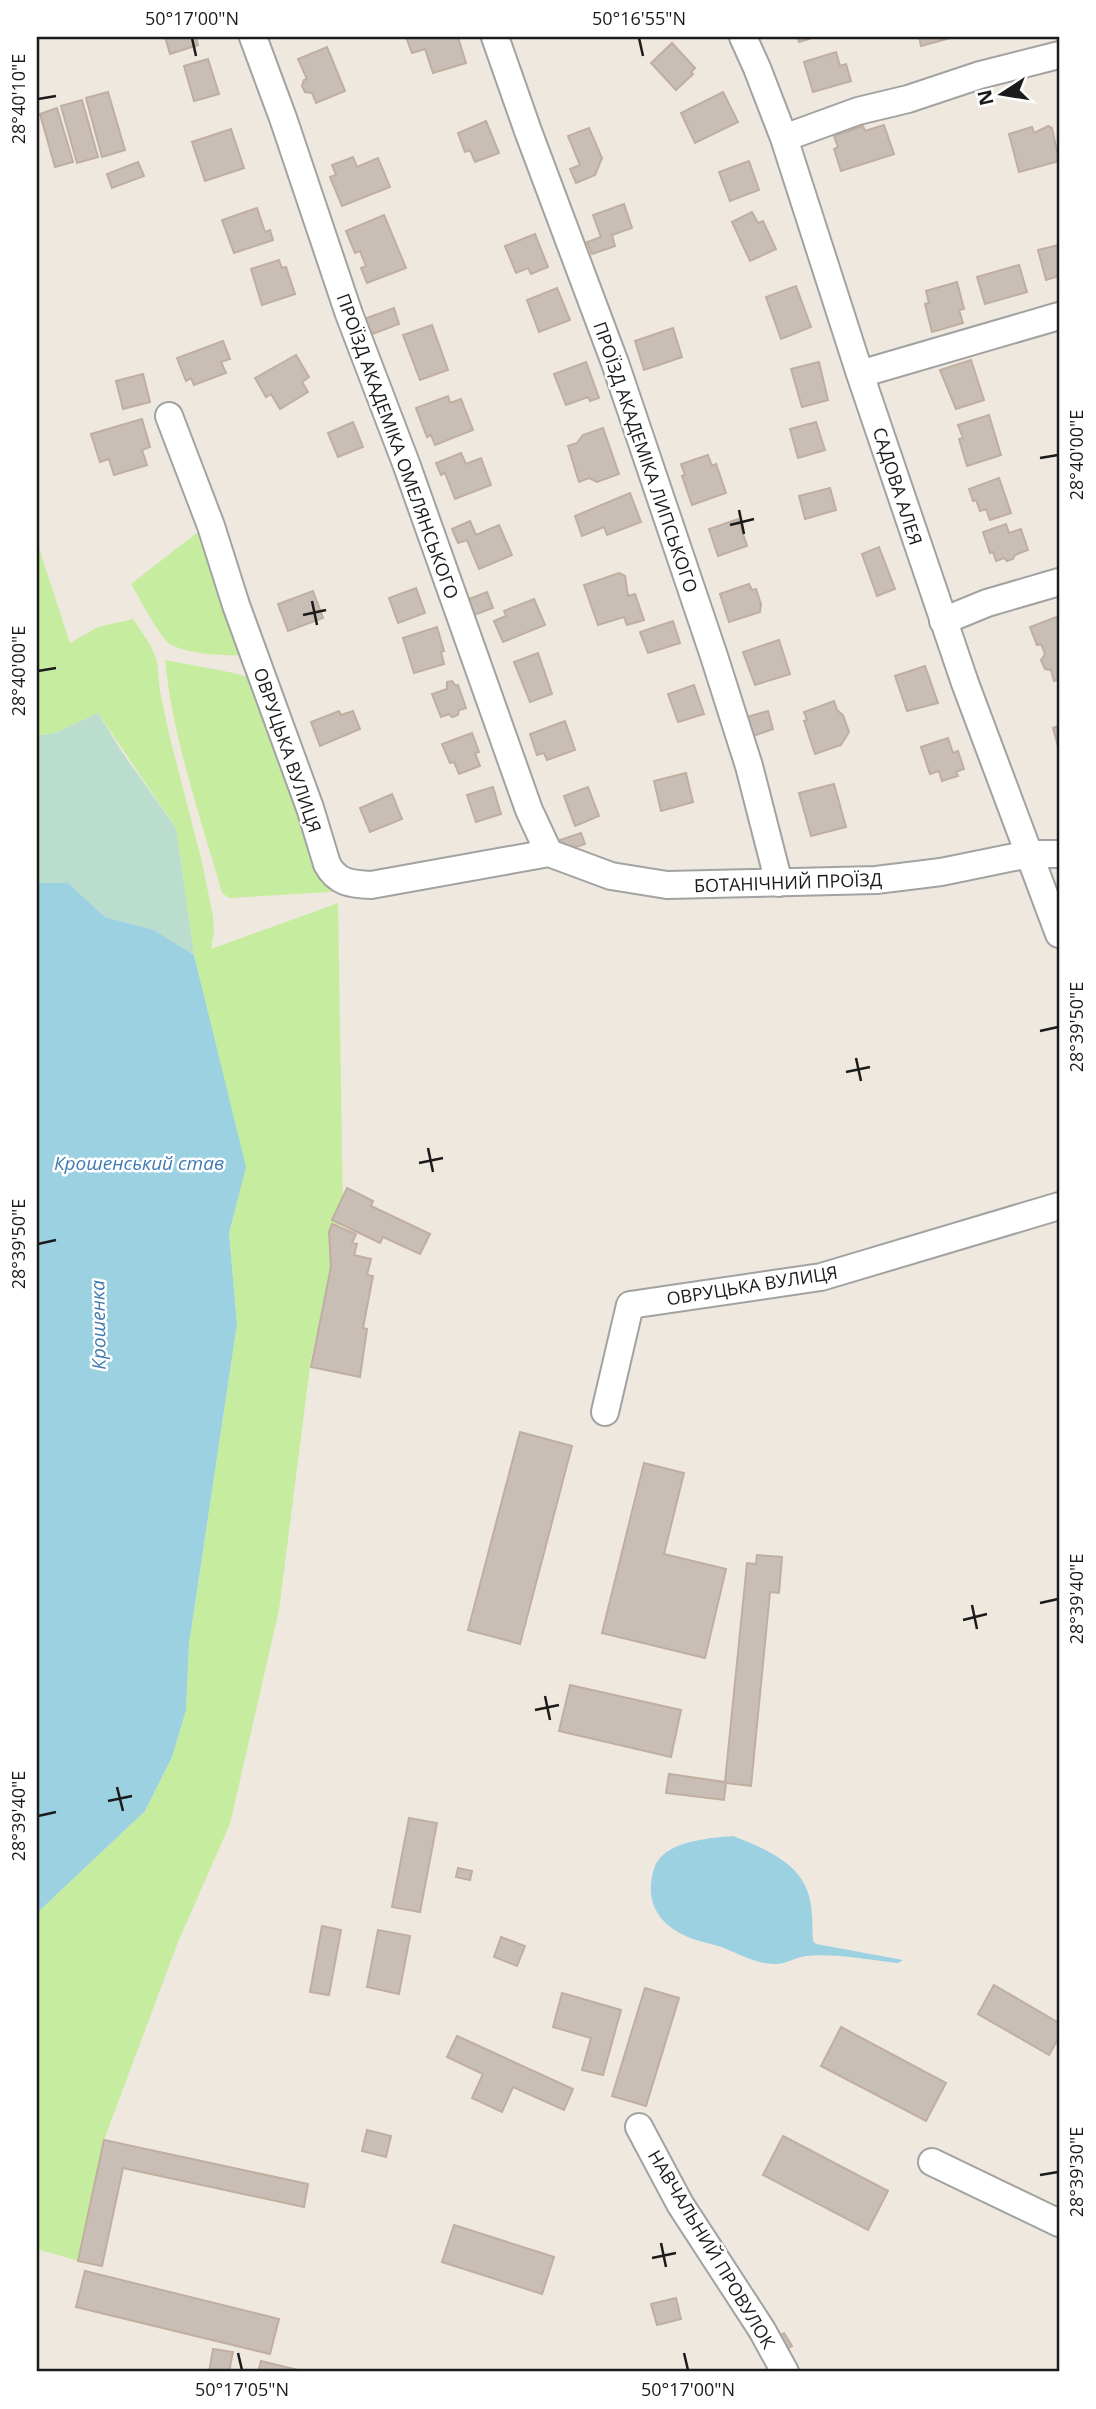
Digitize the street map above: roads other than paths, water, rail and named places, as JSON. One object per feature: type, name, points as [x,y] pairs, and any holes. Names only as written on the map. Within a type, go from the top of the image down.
[{"type":"street","name":"ПРОЇЗД АКАДЕМІКА ОМЕЛЯНСЬКОГО","points":[[253,37],[284,118],[349,314],[407,467],[529,810],[549,853]]},
{"type":"street","name":"ПРОЇЗД АКАДЕМІКА ЛИПСЬКОГО","points":[[495,37],[615,363],[714,656],[749,766],[779,883]]},
{"type":"street","name":"САДОВА АЛЕЯ","points":[[743,37],[784,138],[943,621],[1059,934]]},
{"type":"street","points":[[784,138],[858,111],[1059,55]]},
{"type":"street","points":[[860,373],[1059,316]]},
{"type":"street","name":"ОВРУЦЬКА ВУЛИЦЯ","points":[[169,416],[211,526],[236,606],[281,724],[332,873],[345,882],[371,885],[549,853]]},
{"type":"street","points":[[943,621],[987,603],[1059,582]]},
{"type":"street","name":"БОТАНІЧНИЙ ПРОЇЗД","points":[[549,853],[611,876],[667,886],[876,880],[941,872],[1029,854],[1059,854]]},
{"type":"street","name":"ОВРУЦЬКА ВУЛИЦЯ","points":[[605,1412],[630,1305],[821,1277],[1059,1206]]},
{"type":"street","name":"НАВЧАЛЬНИЙ ПРОВУЛОК","points":[[639,2127],[680,2204],[762,2330],[785,2372]]},
{"type":"street","points":[[932,2162],[1059,2222]]},
{"type":"water","name":"Крошенський став","points":[[37,883],[68,883],[105,917],[154,930],[194,955],[246,1167],[229,1233],[237,1324],[189,1644],[186,1710],[172,1757],[145,1811],[37,1913]]},
{"type":"water","points":[[733,1836],[768,1851],[798,1874],[809,1896],[813,1941],[816,1944],[903,1960],[898,1963],[817,1955],[768,1964],[678,1932],[661,1918],[652,1901],[651,1881],[659,1860],[666,1852],[688,1843]]},
{"type":"water label","name":"Крошенка","points":[[98,1325]]}]
